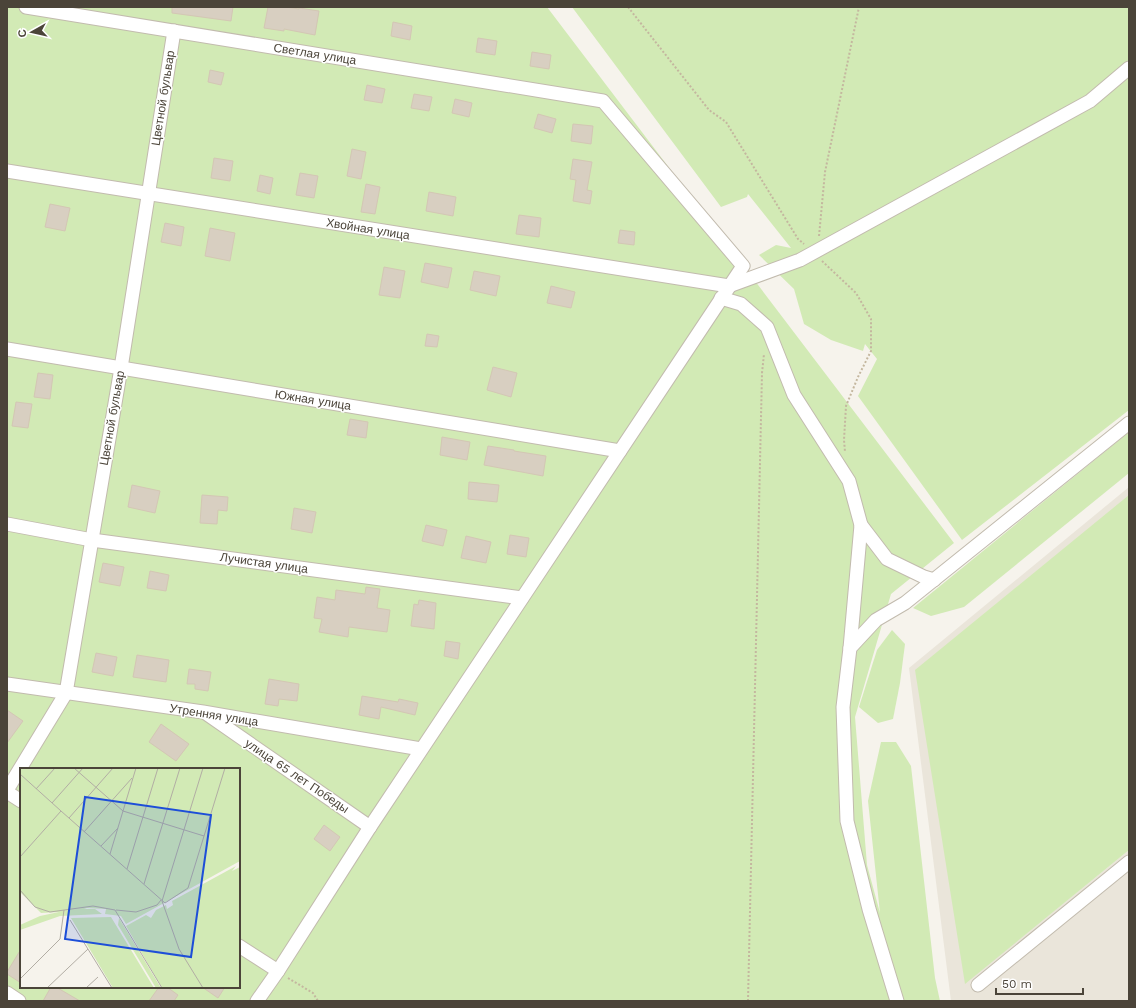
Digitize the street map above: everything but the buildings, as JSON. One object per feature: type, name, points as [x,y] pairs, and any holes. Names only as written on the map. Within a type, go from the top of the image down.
[{"type":"street","name":"Светлая улица","points":[[26,7],[603,101],[743,266],[729,286]]},
{"type":"street","name":"Цветной бульвар","points":[[21,768],[66,693],[121,368],[174,30]]},
{"type":"street","points":[[257,1001],[278,971],[370,826],[729,286],[800,260],[1090,100],[1129,68]]},
{"type":"street","name":"Хвойная улица","points":[[7,172],[729,286]]},
{"type":"street","points":[[721,298],[741,304],[767,327],[794,395],[849,481],[861,526],[843,707],[847,821],[869,909],[897,1001]]},
{"type":"street","name":"Южная улица","points":[[7,349],[620,451]]},
{"type":"street","points":[[850,648],[876,620],[905,603],[1129,424]]},
{"type":"street","name":"Лучистая улица","points":[[7,524],[92,540],[522,598]]},
{"type":"street","points":[[861,526],[888,559],[924,578],[934,580]]},
{"type":"street","name":"Утренняя улица","points":[[7,684],[203,712],[421,749]]},
{"type":"street","name":"улица 65 лет Победы","points":[[203,712],[370,826]]},
{"type":"street","name":"Цветной бульвар","points":[[7,791],[20,769]]},
{"type":"street","points":[[7,791],[20,800]]},
{"type":"street","points":[[978,985],[1129,862]]},
{"type":"street","points":[[240,947],[278,971]]},
{"type":"street","points":[[7,993],[19,1001]]},
{"type":"path","points":[[628,7],[709,110],[726,122],[798,239],[816,251],[856,293],[871,319],[871,351],[846,406],[844,440],[846,454]]},
{"type":"path","points":[[816,251],[825,172],[859,7]]},
{"type":"path","points":[[748,1001],[762,374],[765,350]]},
{"type":"path","points":[[278,971],[312,993],[318,1001]]},
{"type":"shaded area","points":[[1129,487],[1129,495],[965,983],[1129,850],[1129,1001],[951,1001],[909,668]]},
{"type":"green space","points":[[7,7],[547,7],[954,543],[891,594],[855,717],[867,865],[880,913],[868,801],[881,742],[896,742],[911,766],[935,978],[940,1001],[904,1001],[901,991],[903,1001],[7,1001]]},
{"type":"green space","points":[[572,7],[1129,7],[1129,410],[962,540],[858,396],[877,359],[865,344],[863,351],[831,340],[804,324],[794,289],[759,255],[776,245],[791,248],[748,194],[747,197],[721,207]]},
{"type":"green space","points":[[1129,432],[1129,473],[964,607],[931,616],[913,608]]},
{"type":"green space","points":[[1129,495],[1129,850],[965,984],[915,670]]},
{"type":"green space","points":[[892,630],[905,644],[900,683],[893,719],[878,723],[859,707],[877,650]]}]
